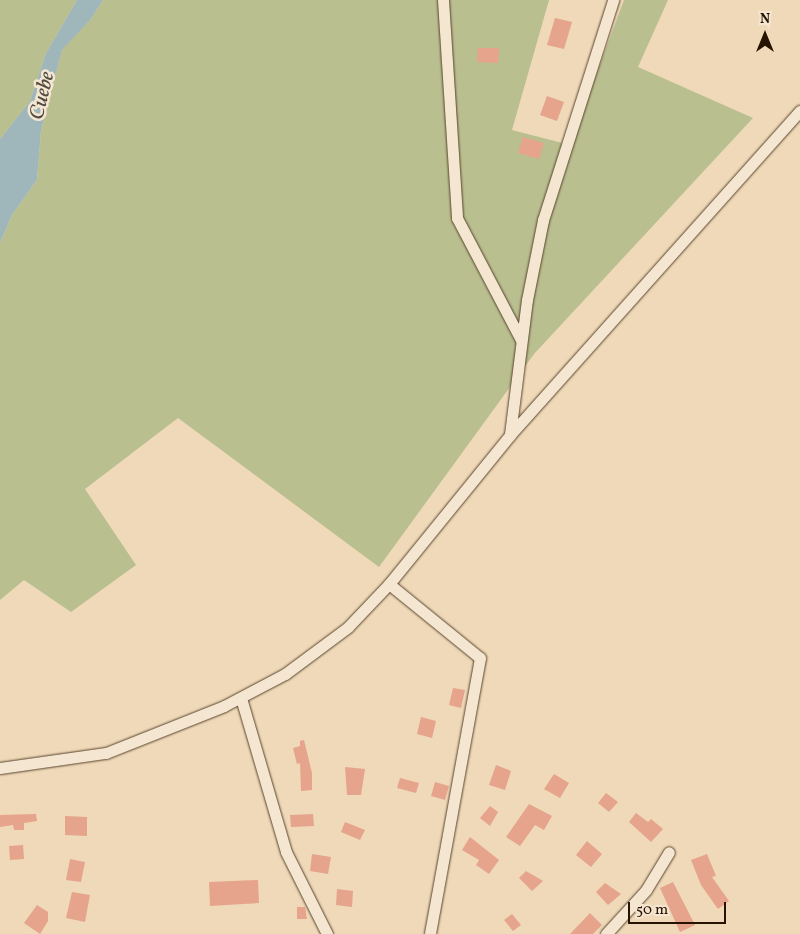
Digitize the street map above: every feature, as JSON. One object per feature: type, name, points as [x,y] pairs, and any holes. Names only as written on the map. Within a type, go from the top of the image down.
[{"type":"street","points":[[443,0],[447,91],[455,152],[457,218],[521,340]]},
{"type":"street","points":[[510,435],[521,340],[543,220],[613,0]]},
{"type":"street","points":[[0,768],[106,752],[241,698],[284,674],[318,651],[348,627],[389,584],[510,435],[800,111]]},
{"type":"street","points":[[389,584],[480,658],[430,934]]},
{"type":"street","points":[[241,698],[286,852],[327,934]]},
{"type":"street","points":[[606,934],[646,890],[669,852]]},
{"type":"green space","points":[[0,0],[77,0],[46,53],[30,101],[0,139]]},
{"type":"green space","points":[[103,0],[549,0],[512,130],[570,145],[624,0],[668,0],[638,67],[753,118],[534,354],[379,567],[178,418],[85,489],[136,565],[71,612],[24,580],[0,600],[0,243],[12,215],[37,180],[41,131],[62,49],[91,19]]},
{"type":"water","name":"Cuebe","points":[[77,0],[103,0],[91,19],[62,50],[41,131],[37,180],[12,215],[0,243],[0,139],[30,101],[46,53]]},
{"type":"building","points":[[555,18],[572,22],[564,49],[547,45]]},
{"type":"building","points":[[478,48],[499,48],[498,63],[477,62]]},
{"type":"building","points":[[547,96],[564,102],[557,121],[540,115]]},
{"type":"building","points":[[523,137],[544,143],[539,159],[518,153]]},
{"type":"building","points":[[453,688],[465,690],[461,708],[449,705]]},
{"type":"building","points":[[421,717],[436,721],[432,738],[417,734]]},
{"type":"building","points":[[304,740],[312,773],[312,790],[301,791],[300,763],[297,764],[293,748],[300,746],[300,741]]},
{"type":"building","points":[[496,765],[511,771],[505,790],[489,785]]},
{"type":"building","points":[[345,767],[365,769],[361,795],[347,795]]},
{"type":"building","points":[[554,774],[569,783],[560,798],[544,789]]},
{"type":"building","points":[[400,778],[419,783],[416,793],[397,788]]},
{"type":"building","points":[[435,782],[449,786],[445,800],[431,796]]},
{"type":"building","points":[[606,793],[618,802],[609,812],[598,803]]},
{"type":"building","points":[[529,804],[552,816],[544,830],[535,825],[520,846],[506,837]]},
{"type":"building","points":[[490,806],[498,812],[490,826],[480,818]]},
{"type":"building","points":[[636,813],[648,822],[651,819],[663,829],[651,842],[629,822]]},
{"type":"building","points":[[36,814],[37,821],[24,823],[24,830],[14,830],[13,825],[0,827],[0,815]]},
{"type":"building","points":[[313,814],[314,826],[291,827],[290,815]]},
{"type":"building","points":[[65,816],[87,817],[87,836],[65,835]]},
{"type":"building","points":[[345,822],[365,830],[360,840],[341,832]]},
{"type":"building","points":[[470,837],[499,860],[489,874],[476,865],[479,860],[462,850]]},
{"type":"building","points":[[587,841],[602,854],[591,867],[576,855]]},
{"type":"building","points":[[23,845],[24,859],[10,860],[9,846]]},
{"type":"building","points":[[312,854],[331,857],[328,874],[310,871]]},
{"type":"building","points":[[707,854],[716,876],[712,877],[729,901],[718,909],[701,885],[691,860]]},
{"type":"building","points":[[70,859],[85,862],[81,882],[66,880]]},
{"type":"building","points":[[526,871],[543,881],[532,891],[519,878]]},
{"type":"building","points":[[258,880],[259,903],[210,906],[209,882]]},
{"type":"building","points":[[673,882],[695,925],[680,932],[660,888]]},
{"type":"building","points":[[605,883],[621,894],[608,905],[596,892]]},
{"type":"building","points":[[337,889],[353,891],[352,907],[336,905]]},
{"type":"building","points":[[72,892],[90,895],[85,922],[66,918]]},
{"type":"building","points":[[37,905],[48,912],[48,921],[40,934],[24,923]]},
{"type":"building","points":[[297,907],[305,907],[307,919],[297,919]]},
{"type":"building","points":[[590,913],[602,925],[593,934],[570,934]]},
{"type":"building","points":[[512,914],[521,925],[513,931],[504,920]]}]
